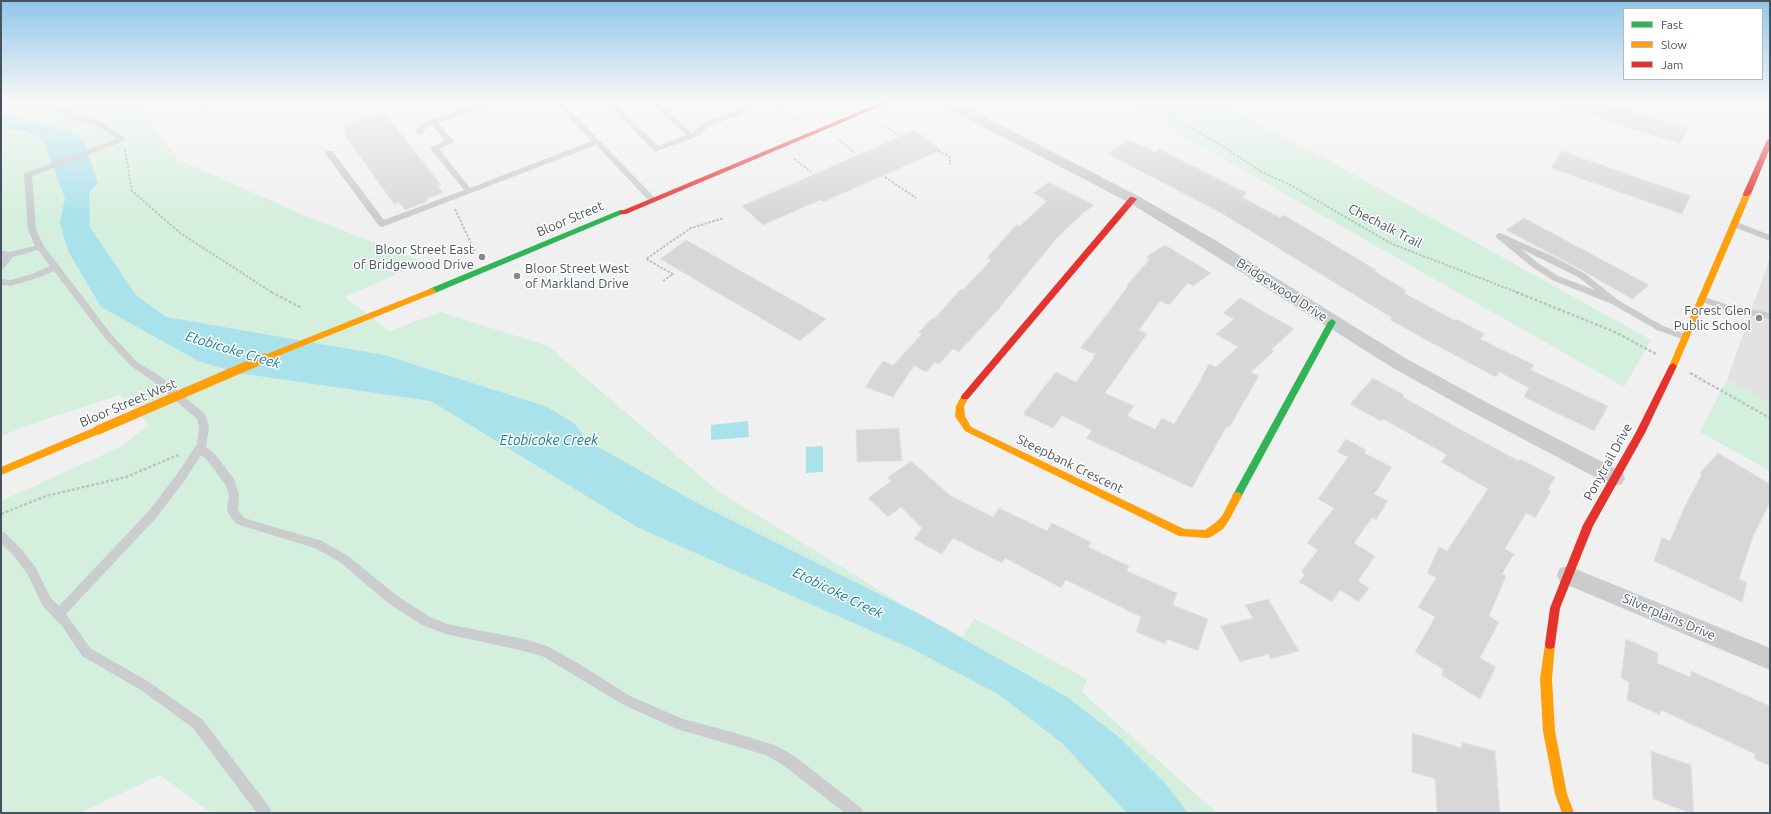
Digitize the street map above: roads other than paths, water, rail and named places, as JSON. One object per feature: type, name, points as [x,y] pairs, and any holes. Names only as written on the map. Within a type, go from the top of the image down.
[{"type":"street","name":"Bloor Street","points":[[265,358],[404,303],[793,141]]},
{"type":"street","name":"Bridgewood Drive","points":[[1021,141],[1133,199],[1209,244],[1399,363],[1615,478]]},
{"type":"street","name":"Ponytrail Drive","points":[[1568,813],[1561,794],[1549,731],[1546,679],[1555,608],[1588,525],[1640,433],[1672,368],[1770,141]]},
{"type":"street","name":"Steepbank Crescent","points":[[1133,199],[966,394],[960,406],[960,416],[968,429],[1183,533],[1207,534],[1219,526],[1225,518],[1332,322]]},
{"type":"street","name":"Bloor Street West","points":[[1,471],[265,358]]},
{"type":"street","name":"Silverplains Drive","points":[[1568,575],[1770,660]]},
{"type":"lane","points":[[120,141],[28,175],[32,230],[40,247],[108,336],[134,364],[157,379],[201,417],[204,427],[201,449],[210,456],[230,482],[234,494],[232,511],[240,521],[318,544],[344,559],[392,599],[426,621],[446,628],[524,645],[547,652],[626,700],[676,722],[769,750],[788,760],[856,813]]},
{"type":"lane","points":[[449,141],[450,142],[432,146],[469,191]]},
{"type":"lane","points":[[649,141],[657,149],[678,141]]},
{"type":"lane","points":[[329,153],[382,224],[597,142],[652,199]]},
{"type":"lane","points":[[1734,224],[1770,238]]},
{"type":"lane","points":[[1615,302],[1581,275],[1549,258],[1500,236],[1535,265],[1555,278],[1615,302],[1660,328],[1685,337]]},
{"type":"lane","points":[[1,266],[6,255],[40,247]]},
{"type":"lane","points":[[1,288],[55,267]]},
{"type":"lane","points":[[1,282],[11,283]]},
{"type":"lane","points":[[1702,299],[1727,308],[1770,316]]},
{"type":"lane","points":[[59,614],[152,515],[181,477],[202,444]]},
{"type":"lane","points":[[1,536],[32,572],[46,601],[66,622],[86,652],[145,686],[198,724],[265,813]]},
{"type":"water","name":"Etobicoke Creek","points":[[43,141],[83,141],[98,182],[89,192],[90,227],[136,295],[166,317],[384,355],[545,406],[574,423],[586,440],[699,504],[921,615],[1067,697],[1120,738],[1164,782],[1188,813],[1127,813],[1062,743],[998,694],[910,648],[637,527],[431,401],[238,373],[198,361],[101,307],[68,251],[60,223],[65,198]]},
{"type":"water","points":[[748,421],[749,437],[711,440],[711,425]]},
{"type":"water","points":[[823,446],[823,472],[806,473],[806,447]]},
{"type":"place","name":"Bloor Street East of Bridgewood Drive","points":[[482,257]]},
{"type":"place","name":"Bloor Street West of Markland Drive","points":[[517,276]]},
{"type":"place","name":"Forest Glen Public School","points":[[1759,318]]}]
